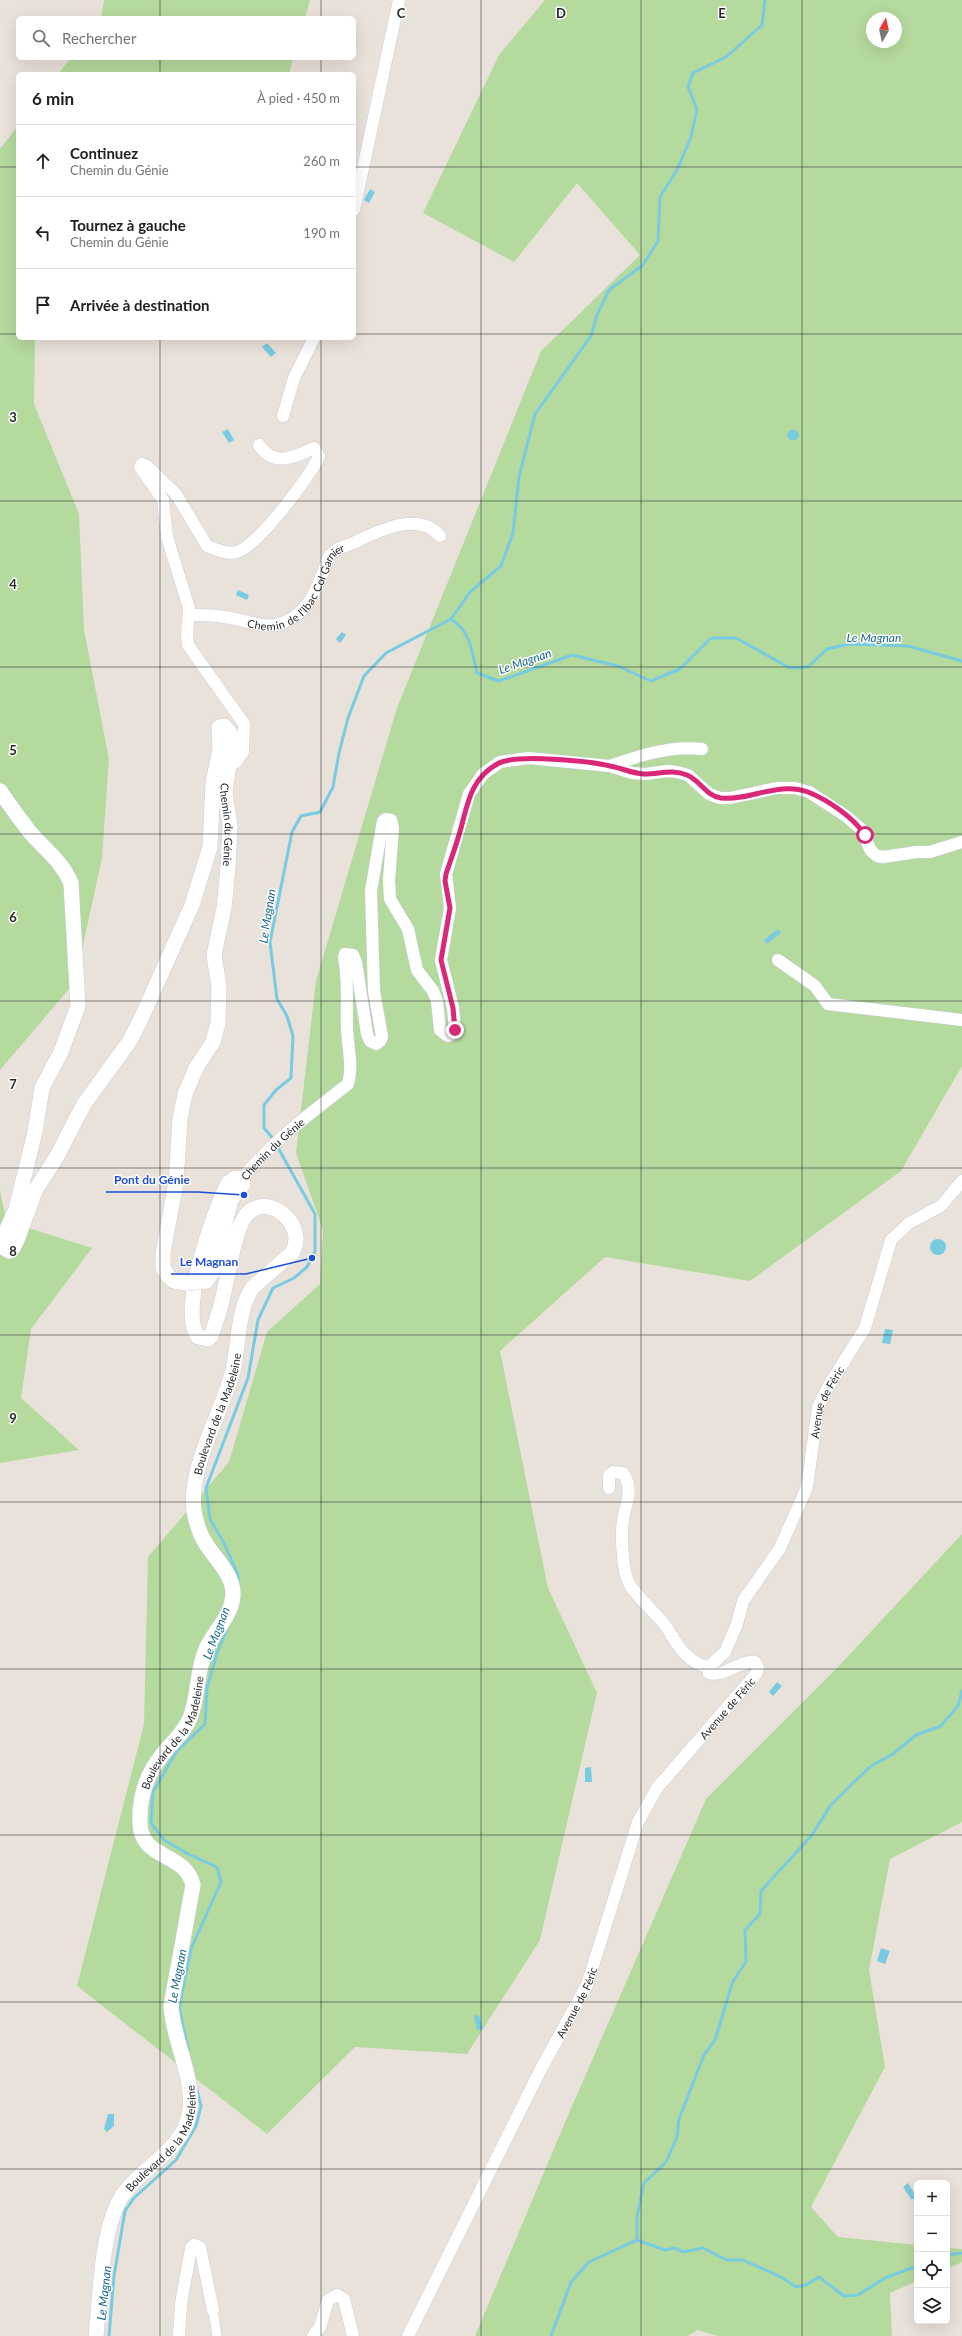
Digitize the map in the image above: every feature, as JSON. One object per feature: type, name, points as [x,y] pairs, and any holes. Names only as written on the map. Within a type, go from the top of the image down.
[{"type":"street","points":[[356,201],[399,0]]},
{"type":"street","points":[[283,416],[294,378],[313,340]]},
{"type":"street","points":[[229,766],[236,762],[242,752],[244,724],[188,645],[187,636],[190,616],[187,598],[167,538],[163,500],[140,467],[142,464],[147,466],[176,494],[207,546],[228,553],[238,551],[254,539],[284,507],[316,464],[320,456],[314,448],[278,460],[266,455],[259,445]]},
{"type":"street","name":"Chemin de l'Ibac Col Garnier","points":[[190,616],[207,615],[235,618],[255,624],[278,625],[297,616],[307,606],[314,595],[328,559],[335,550],[392,526],[419,525],[436,531],[440,536]]},
{"type":"street","name":"Chemin du Génie","points":[[0,791],[30,831],[66,871],[71,883],[78,1006],[61,1052],[42,1088],[35,1132],[16,1209],[2,1240],[1,1246],[9,1251],[14,1248],[36,1189],[56,1158],[84,1104],[134,1031],[192,905],[210,847],[213,784],[220,749],[218,730],[224,726],[230,733],[232,740],[225,793],[230,825],[224,908],[214,955],[219,987],[218,1023],[212,1042],[196,1068],[185,1094],[180,1120],[176,1182],[163,1253],[163,1268],[168,1276],[174,1281],[187,1283],[206,1281],[212,1273],[231,1200],[243,1184],[242,1179],[252,1166],[289,1131],[348,1084],[351,1073],[347,1028],[348,994],[344,957],[346,954],[353,955],[356,962],[367,1034],[370,1041],[376,1044],[382,1037],[374,991],[371,891],[383,821],[388,819],[393,822],[389,880],[390,899],[408,929],[417,970],[433,991],[437,1001],[440,1030],[448,1036],[453,1034],[455,1030],[453,1008],[441,960],[450,908],[445,881],[469,794],[476,782],[500,762],[528,758],[610,766],[632,773],[646,774],[666,771],[688,775],[709,794],[720,798],[730,798],[777,788],[795,788],[809,792],[846,816],[861,829],[871,851],[877,856],[883,857],[917,852],[930,852],[962,842]]},
{"type":"street","points":[[610,766],[629,759],[673,749],[702,749]]},
{"type":"street","points":[[778,960],[815,986],[828,1004],[962,1020]]},
{"type":"street","name":"Boulevard de la Madeleine","points":[[96,2336],[107,2242],[119,2204],[126,2192],[173,2147],[185,2128],[190,2112],[191,2095],[172,2023],[171,2006],[193,1885],[191,1875],[186,1868],[152,1848],[143,1837],[140,1825],[140,1809],[141,1795],[147,1777],[161,1756],[183,1731],[190,1718],[196,1702],[200,1665],[206,1647],[230,1609],[233,1595],[231,1583],[223,1567],[205,1543],[196,1521],[193,1498],[197,1476],[232,1373],[242,1318],[249,1294],[253,1287],[292,1253],[296,1246],[296,1231],[294,1225],[281,1212],[266,1208],[256,1208],[246,1216],[238,1233],[222,1303],[211,1336],[208,1339],[198,1337],[193,1326],[192,1302],[205,1244],[228,1183],[235,1178],[242,1179]]},
{"type":"street","name":"Avenue de Féric","points":[[408,2336],[541,2069],[587,1985],[638,1822],[657,1788],[756,1674],[758,1667],[755,1662],[748,1661],[715,1675],[709,1673],[710,1668],[725,1652],[737,1624],[743,1601],[780,1548],[807,1487],[818,1407],[865,1328],[891,1240],[909,1223],[941,1206],[962,1181]]},
{"type":"street","points":[[609,1488],[609,1475],[613,1472],[623,1473],[628,1480],[629,1501],[623,1519],[624,1565],[627,1580],[662,1621],[689,1660],[710,1668]]},
{"type":"street","points":[[179,2336],[182,2297],[190,2248],[194,2245],[200,2247],[217,2336]]},
{"type":"street","points":[[313,2336],[320,2327],[328,2300],[336,2295],[344,2299],[353,2336]]},
{"type":"green space","points":[[104,0],[310,0],[306,16],[101,16]]},
{"type":"green space","points":[[545,0],[962,0],[962,1066],[901,1171],[750,1281],[605,1257],[500,1351],[548,1588],[597,1693],[540,1940],[467,2054],[355,2047],[267,2134],[77,1986],[144,1724],[148,1557],[229,1462],[267,1332],[320,1284],[323,1230],[296,1153],[316,981],[397,708],[541,351],[640,255],[577,183],[514,262],[423,213],[499,55]]},
{"type":"green space","points":[[69,60],[292,60],[290,72],[60,72]]},
{"type":"green space","points":[[16,129],[16,340],[35,340],[34,404],[79,514],[84,630],[109,759],[102,858],[75,982],[0,1070],[0,149]]},
{"type":"green space","points":[[0,1190],[6,1221],[92,1248],[31,1329],[21,1398],[79,1450],[0,1463]]},
{"type":"green space","points":[[962,1534],[962,1822],[890,1859],[869,1970],[885,2067],[811,2207],[838,2237],[914,2245],[914,2282],[890,2293],[892,2336],[717,2336],[698,2330],[688,2336],[475,2336],[569,2113],[706,1799],[836,1669]]},
{"type":"green space","points":[[950,2248],[962,2249],[962,2262],[950,2268]]},
{"type":"water","points":[[370,189],[375,192],[369,203],[364,200]]},
{"type":"water","points":[[267,343],[276,353],[271,357],[262,347]]},
{"type":"water","points":[[228,429],[234,440],[229,443],[222,432]]},
{"type":"water","points":[[791,430],[795,430],[797,431],[797,439],[791,440],[788,437],[788,433]]},
{"type":"water","points":[[238,590],[249,595],[247,600],[236,595]]},
{"type":"water","points":[[342,632],[346,635],[340,643],[336,639]]},
{"type":"water","points":[[778,929],[781,933],[767,944],[764,940]]},
{"type":"water","points":[[938,1239],[945,1244],[946,1247],[941,1254],[938,1255],[931,1250],[930,1247],[935,1240]]},
{"type":"water","points":[[885,1329],[893,1330],[890,1344],[882,1343]]},
{"type":"water","points":[[777,1682],[782,1686],[773,1696],[769,1692]]},
{"type":"water","points":[[591,1767],[592,1782],[585,1782],[585,1768]]},
{"type":"water","points":[[881,1948],[890,1951],[885,1964],[877,1961]]},
{"type":"water","points":[[474,2016],[479,2016],[483,2029],[477,2030]]},
{"type":"water","points":[[108,2114],[114,2114],[114,2126],[107,2132],[104,2129]]},
{"type":"water","points":[[908,2183],[914,2193],[914,2199],[911,2199],[903,2187]]},
{"type":"waterway","points":[[451,619],[470,592],[501,566],[513,533],[519,477],[535,414],[591,336],[597,315],[609,290],[643,265],[658,241],[660,197],[677,170],[691,137],[697,109],[688,87],[693,73],[726,57],[762,25],[765,0]]},
{"type":"waterway","name":"Le Magnan","points":[[275,1141],[264,1128],[264,1105],[276,1090],[291,1078],[293,1036],[287,1016],[277,999],[270,942],[292,832],[301,816],[320,812],[333,787],[339,753],[348,718],[364,676],[386,653],[451,619],[458,624],[467,636],[477,673],[499,681],[572,655],[618,666],[651,681],[680,669],[711,638],[736,638],[790,668],[808,667],[827,649],[849,644],[908,646],[962,661]]},
{"type":"waterway","name":"Le Magnan","points":[[238,1584],[238,1575],[224,1543],[210,1519],[206,1488],[248,1378],[258,1320],[273,1288],[294,1278],[307,1267],[315,1251],[315,1214],[277,1146]]},
{"type":"waterway","name":"Le Magnan","points":[[188,2049],[179,2008],[191,1949],[221,1882],[217,1867],[188,1854],[164,1840],[151,1823],[153,1792],[176,1752],[205,1724],[207,1688],[217,1653],[228,1626]]},
{"type":"waterway","points":[[551,2336],[571,2282],[589,2262],[637,2240],[637,2216],[644,2183],[666,2162],[677,2137],[679,2119],[704,2055],[715,2040],[733,1981],[746,1962],[745,1930],[760,1914],[761,1891],[812,1835],[830,1806],[851,1785],[871,1766],[893,1754],[916,1735],[941,1726],[958,1706],[962,1691]]},
{"type":"waterway","name":"Le Magnan","points":[[109,2336],[114,2276],[125,2211],[134,2198],[176,2160],[196,2126],[201,2106],[197,2090]]},
{"type":"waterway","points":[[637,2240],[665,2250],[675,2248],[683,2252],[703,2248],[727,2260],[743,2260],[781,2277],[796,2287],[806,2285],[819,2277],[844,2296],[858,2295],[885,2278],[914,2267]]},
{"type":"waterway","points":[[950,2255],[962,2253]]},
{"type":"place","name":"Pont du Génie","points":[[244,1195]]},
{"type":"place","name":"Le Magnan","points":[[312,1258]]},
{"type":"route","points":[[455,1030],[453,1008],[441,960],[450,908],[445,881],[446,874],[461,829],[469,794],[483,774],[500,762],[528,758],[610,766],[632,773],[646,774],[666,771],[677,772],[688,775],[709,794],[720,798],[754,794],[777,788],[795,788],[809,792],[846,816],[861,829],[865,835]]}]
